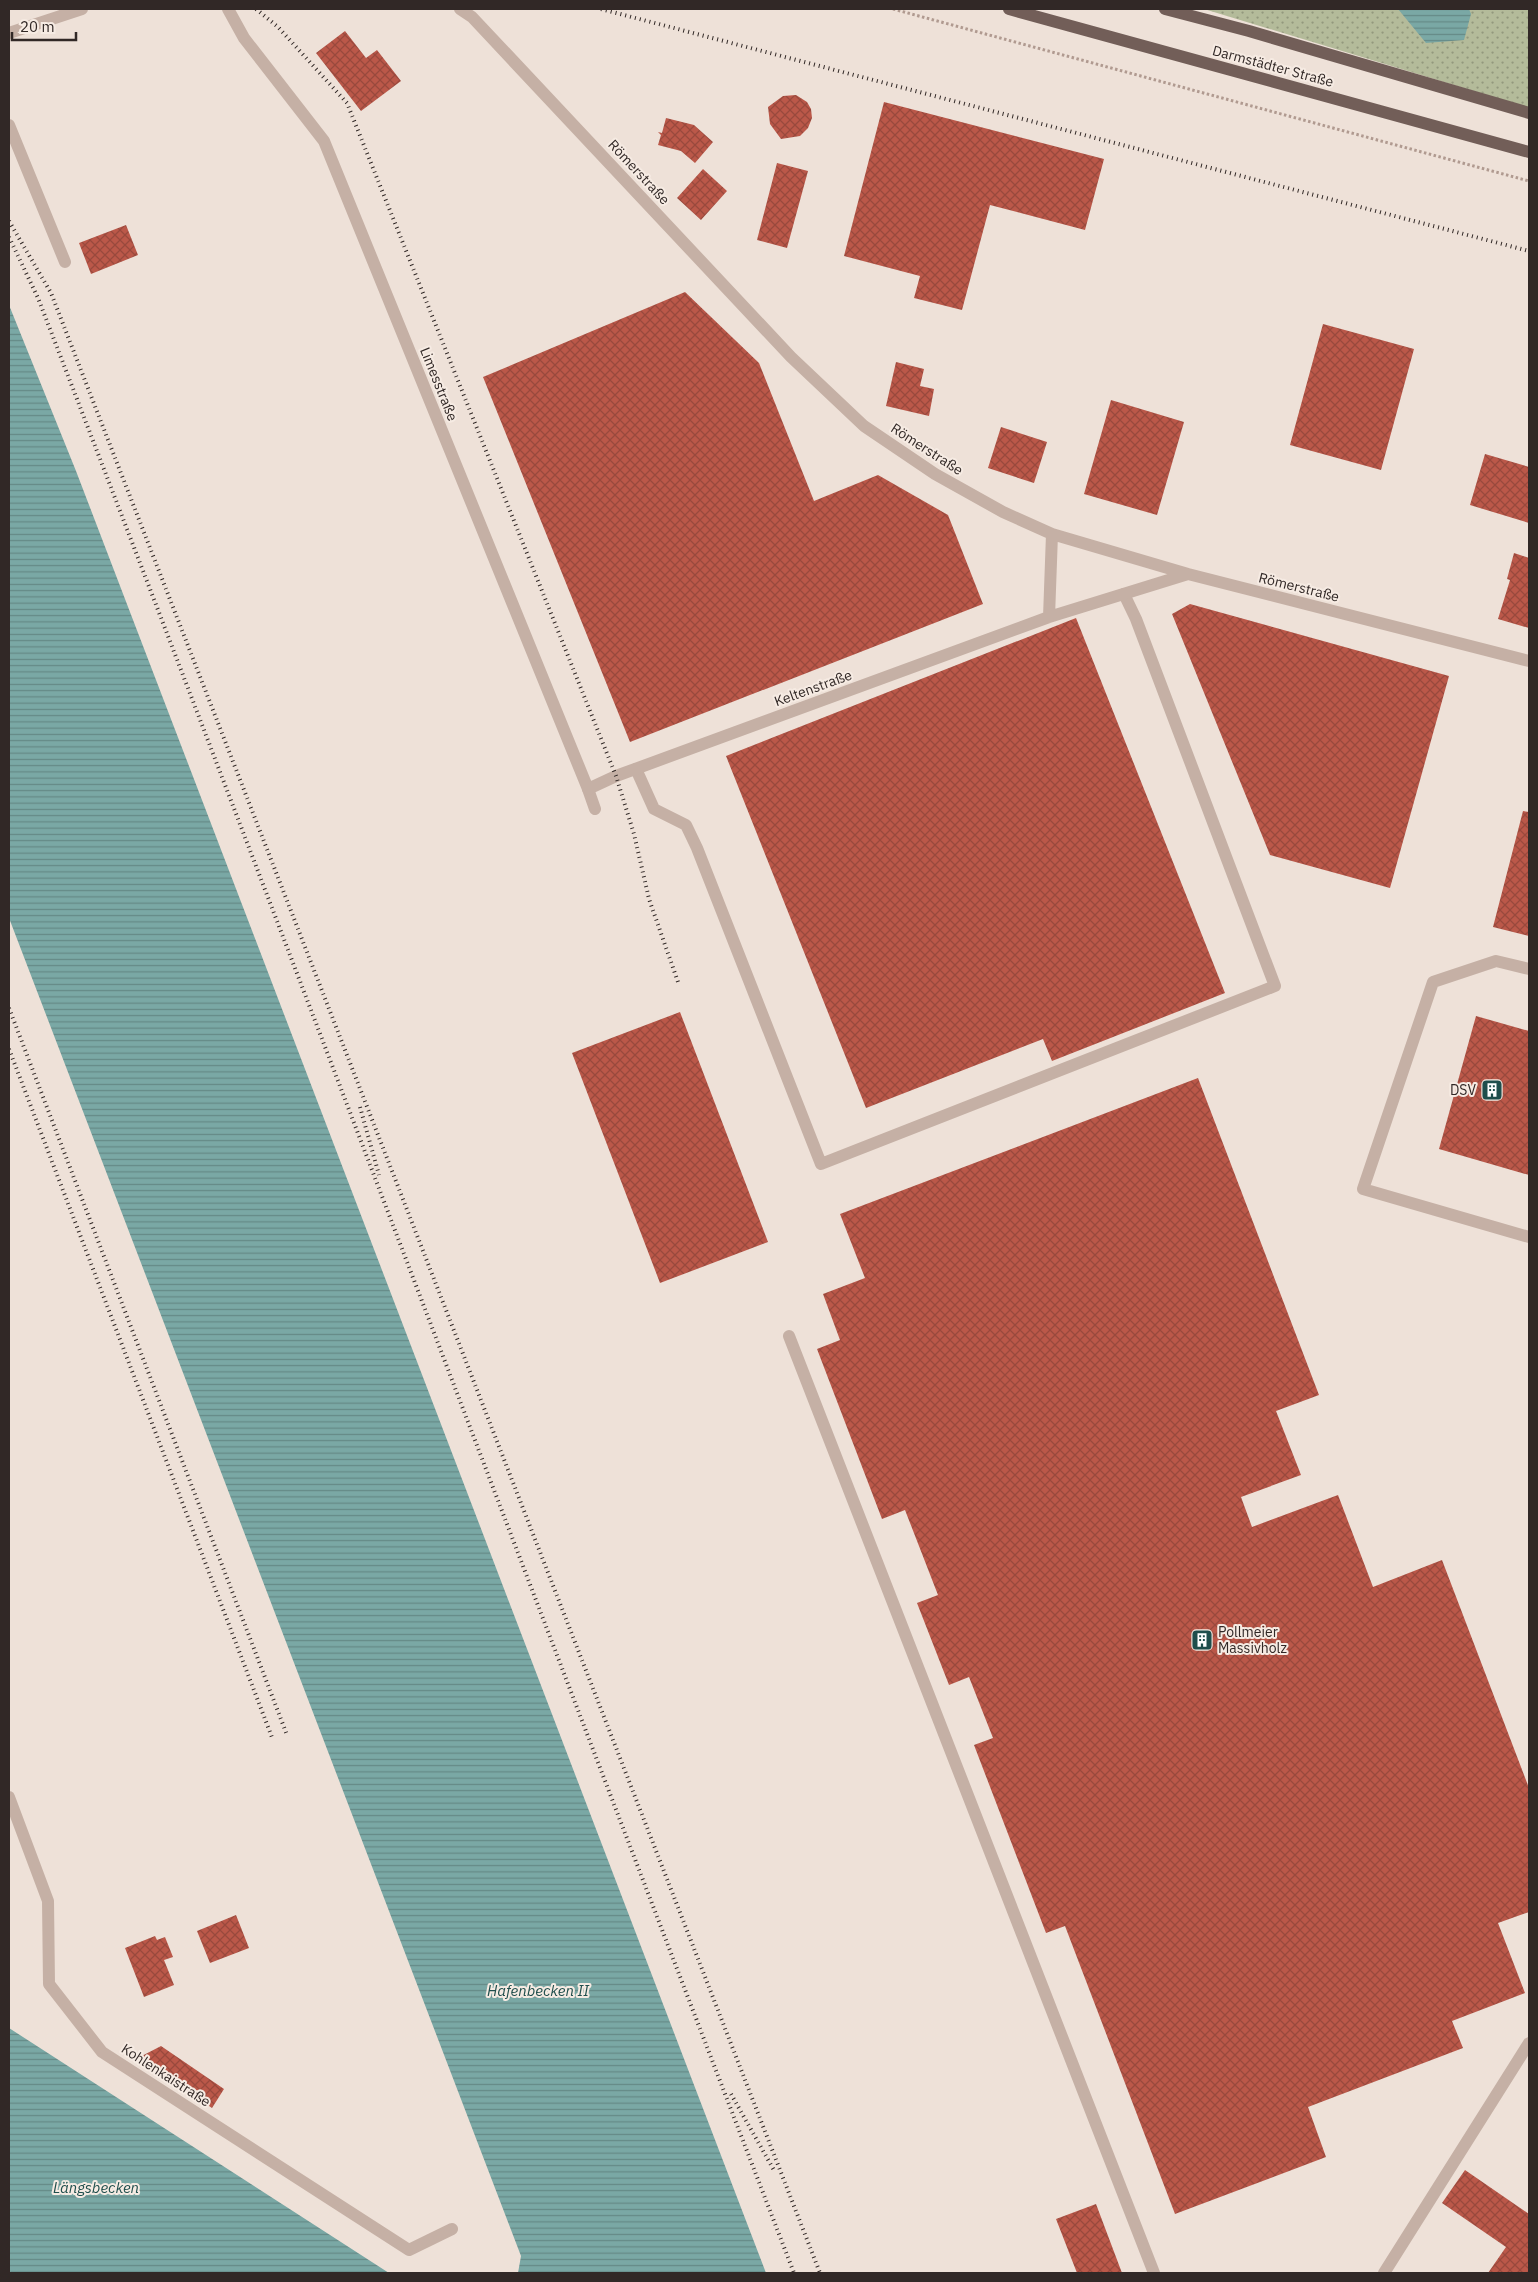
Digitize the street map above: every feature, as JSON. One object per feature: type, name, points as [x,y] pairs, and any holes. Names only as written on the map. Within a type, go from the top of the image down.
[{"type":"main road","name":"Darmstädter Straße","points":[[1008,9],[1529,152]]},
{"type":"main road","name":"Darmstädter Straße","points":[[1165,9],[1249,31],[1529,113]]},
{"type":"street","points":[[9,33],[82,9]]},
{"type":"street","name":"Limesstraße","points":[[228,9],[244,38],[324,141],[595,810]]},
{"type":"street","name":"Römerstraße","points":[[460,9],[479,24],[791,357],[864,426],[935,474],[1003,512],[1052,534],[1188,574],[1529,661]]},
{"type":"street","points":[[9,125],[66,262]]},
{"type":"street","points":[[1049,617],[1052,534]]},
{"type":"street","name":"Keltenstraße","points":[[588,789],[636,768],[1049,617],[1188,574]]},
{"type":"street","points":[[636,768],[654,809],[686,825],[697,848],[821,1164],[1275,986],[1136,619],[1124,594]]},
{"type":"street","points":[[1529,968],[1496,961],[1433,982],[1363,1189],[1529,1237]]},
{"type":"street","points":[[789,1336],[1154,2273]]},
{"type":"street","name":"Kohlenkaistraße","points":[[9,1797],[48,1901],[50,1984],[102,2052],[409,2250],[452,2229]]},
{"type":"street","points":[[1384,2273],[1529,2043]]},
{"type":"path","points":[[893,9],[1529,181]]},
{"type":"green space","points":[[1204,9],[1529,9],[1529,108]]},
{"type":"water","points":[[1398,9],[1469,9],[1471,14],[1464,40],[1426,43]]},
{"type":"water","name":"Hafenbecken II","points":[[9,305],[76,471],[766,2273],[518,2273],[521,2256],[9,918]]},
{"type":"water","name":"Längsbecken","points":[[9,2028],[389,2273],[12,2273],[9,2271]]},
{"type":"building","points":[[345,31],[366,58],[377,50],[401,81],[361,111],[316,53]]},
{"type":"building","points":[[796,95],[807,102],[811,109],[812,118],[808,128],[800,136],[781,139],[770,124],[768,107],[783,96]]},
{"type":"building","points":[[884,102],[1104,159],[1085,230],[990,205],[962,310],[914,298],[920,276],[844,256]]},
{"type":"building","points":[[666,118],[694,125],[713,142],[695,163],[681,151],[658,145],[661,135],[658,132],[662,133]]},
{"type":"building","points":[[777,163],[808,171],[787,248],[757,240]]},
{"type":"building","points":[[703,169],[727,191],[701,220],[677,198]]},
{"type":"building","points":[[126,225],[138,255],[91,274],[79,243]]},
{"type":"building","points":[[685,292],[759,363],[814,501],[878,475],[948,515],[983,604],[630,742],[483,377]]},
{"type":"building","points":[[1323,324],[1414,349],[1381,470],[1290,445]]},
{"type":"building","points":[[896,362],[924,369],[920,386],[934,389],[929,416],[886,406]]},
{"type":"building","points":[[1111,400],[1184,422],[1157,515],[1084,494]]},
{"type":"building","points":[[1001,427],[1047,442],[1034,483],[988,468]]},
{"type":"building","points":[[1485,454],[1529,467],[1529,523],[1470,505]]},
{"type":"building","points":[[1514,553],[1529,558],[1529,628],[1498,619],[1510,580],[1507,579]]},
{"type":"building","points":[[1190,604],[1449,676],[1390,888],[1270,855],[1172,614]]},
{"type":"building","points":[[1076,618],[1225,993],[1052,1061],[1043,1039],[866,1108],[726,756]]},
{"type":"building","points":[[1523,811],[1529,812],[1529,936],[1493,927]]},
{"type":"building","points":[[680,1012],[768,1242],[660,1283],[572,1053]]},
{"type":"building","name":"DSV","points":[[1476,1016],[1529,1031],[1529,1175],[1439,1149]]},
{"type":"building","name":"Pollmeier Massivholz","points":[[1198,1078],[1319,1395],[1276,1411],[1301,1475],[1241,1497],[1252,1527],[1338,1495],[1373,1587],[1442,1560],[1529,1788],[1529,1912],[1498,1923],[1525,1993],[1452,2021],[1463,2048],[1308,2107],[1326,2157],[1175,2214],[1065,1926],[1046,1933],[974,1745],[993,1738],[969,1677],[949,1685],[917,1603],[938,1595],[905,1510],[882,1519],[817,1349],[840,1340],[823,1294],[865,1278],[840,1214]]},
{"type":"building","points":[[236,1915],[249,1948],[210,1963],[197,1931]]},
{"type":"building","points":[[155,1936],[157,1940],[165,1937],[173,1957],[164,1960],[174,1985],[144,1997],[125,1948]]},
{"type":"building","points":[[161,2046],[224,2089],[212,2108],[138,2058]]},
{"type":"building","points":[[1465,2170],[1529,2214],[1529,2273],[1488,2273],[1506,2247],[1442,2203]]},
{"type":"building","points":[[1096,2204],[1122,2273],[1077,2273],[1056,2219]]},
{"type":"railway","points":[[256,9],[278,27],[347,103],[616,776],[634,834],[649,899],[678,982]]},
{"type":"railway","points":[[601,9],[1529,251]]},
{"type":"railway","points":[[9,221],[51,293],[820,2273]]},
{"type":"railway","points":[[9,237],[38,298],[794,2273]]},
{"type":"railway","points":[[9,1008],[287,1735]]},
{"type":"railway","points":[[9,1049],[273,1740]]},
{"type":"railway","points":[[360,1107],[379,1175]]},
{"type":"railway","points":[[731,2094],[775,2172]]},
{"type":"place","name":"DSV","points":[[1492,1090]]},
{"type":"place","name":"Pollmeier Massivholz","points":[[1202,1640]]}]
